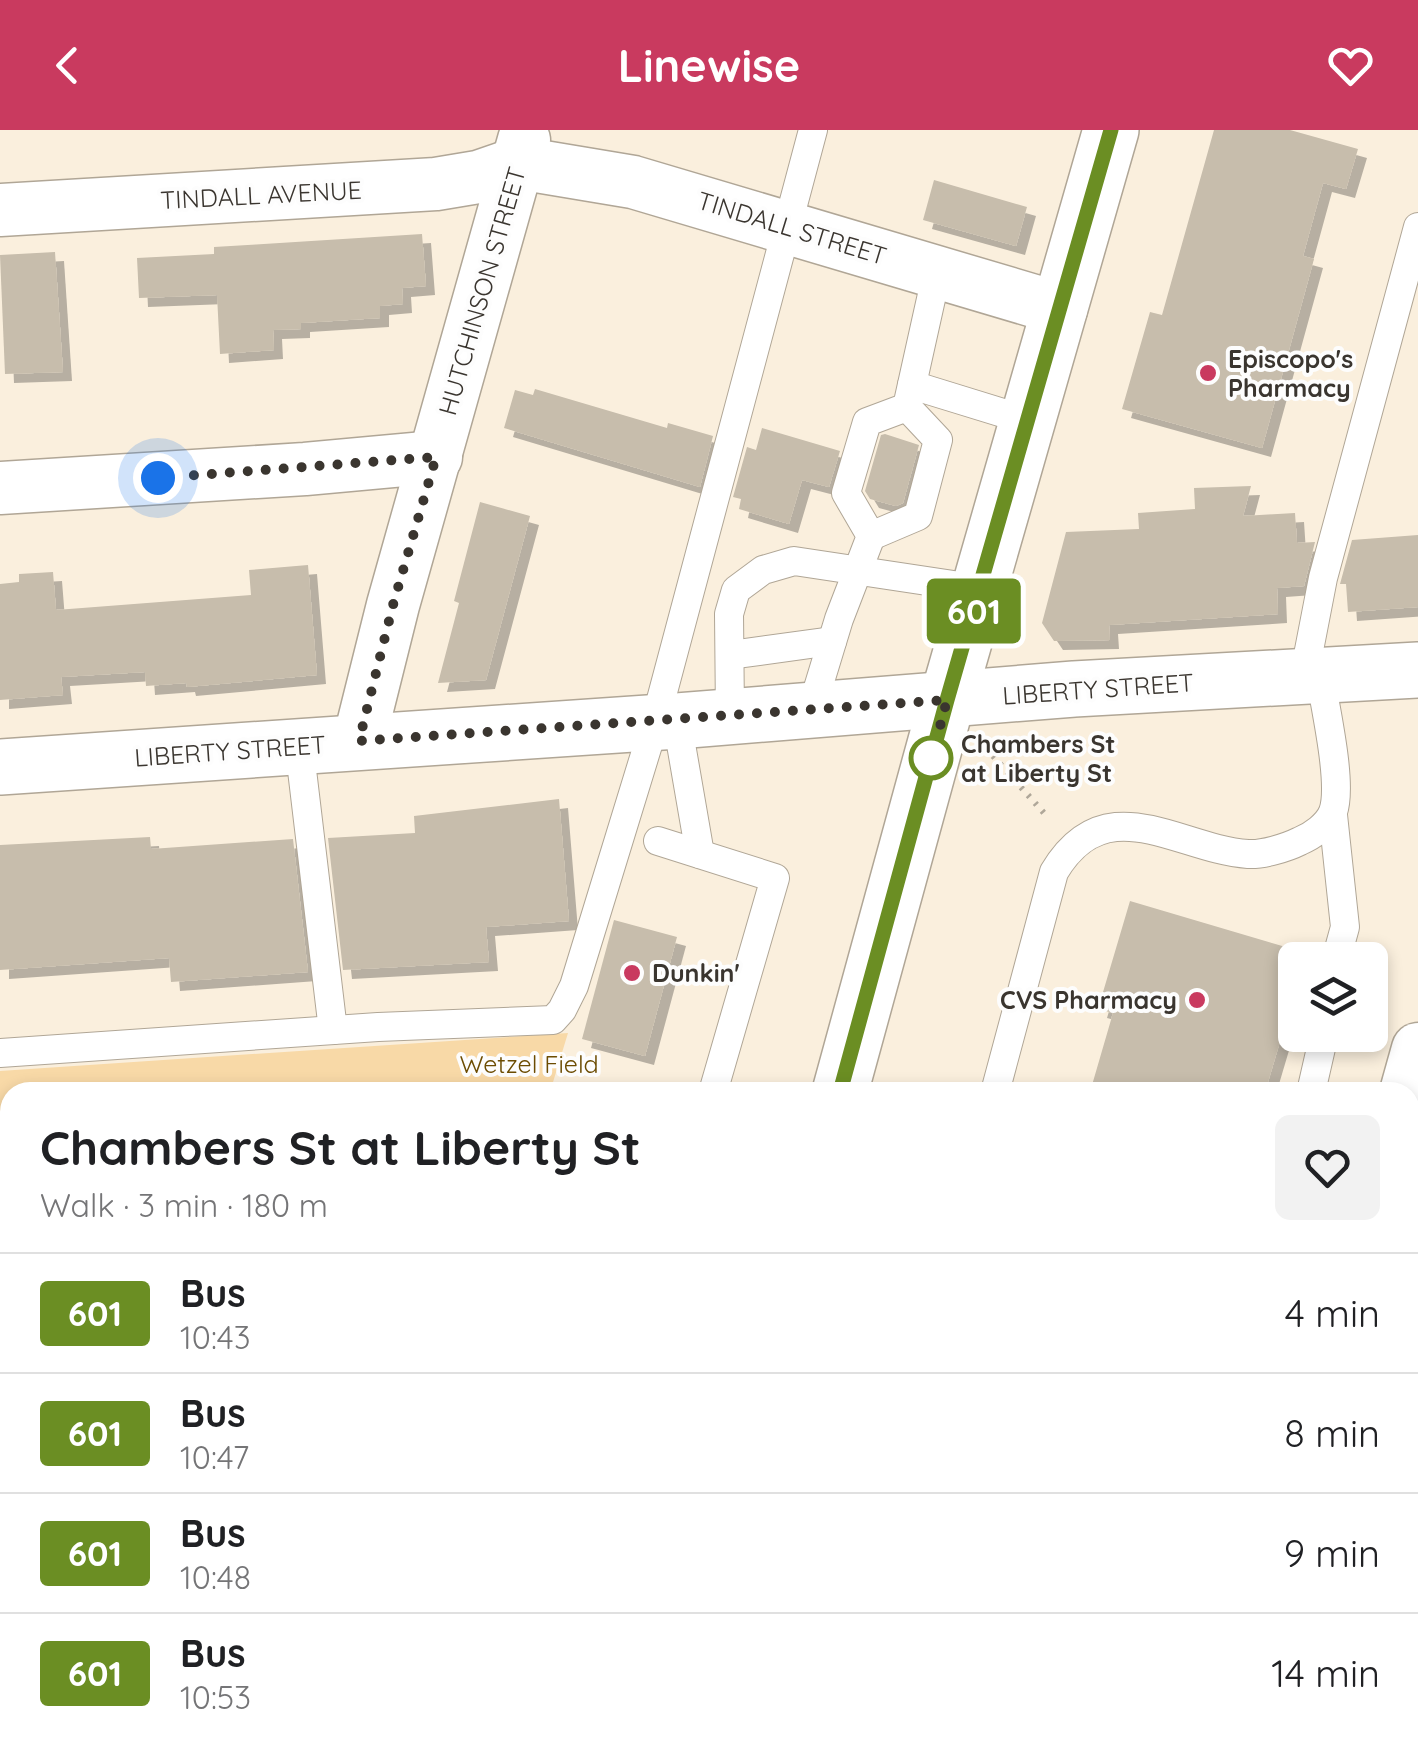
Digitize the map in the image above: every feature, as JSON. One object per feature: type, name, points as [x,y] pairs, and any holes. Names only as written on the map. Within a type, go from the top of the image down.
[{"type":"street","points":[[843,1082],[1110,130]]},
{"type":"street","name":"TINDALL STREET","points":[[522,147],[1061,310]]},
{"type":"street","name":"TINDALL AVENUE","points":[[0,210],[436,184],[478,177],[522,147]]},
{"type":"street","name":"HUTCHINSON STREET","points":[[359,741],[393,605],[522,147]]},
{"type":"street","points":[[0,488],[436,457]]},
{"type":"street","name":"LIBERTY STREET","points":[[0,768],[1074,689],[1418,670]]},
{"type":"street","points":[[1409,1082],[1418,1049]]},
{"type":"lane","points":[[700,854],[687,720],[786,226],[814,130]]},
{"type":"lane","points":[[1341,942],[1345,927],[1332,814],[1336,791],[1312,676],[1323,578],[1418,227]]},
{"type":"lane","points":[[811,710],[871,536],[918,516],[938,440],[910,396],[938,272]]},
{"type":"lane","points":[[871,536],[846,493],[867,422],[910,396],[1029,421]]},
{"type":"lane","points":[[0,1053],[333,1030],[553,1020],[574,986],[687,720],[730,656],[729,614],[736,590],[763,570],[794,562],[980,590]]},
{"type":"lane","points":[[730,656],[832,641]]},
{"type":"lane","points":[[299,746],[333,1030]]},
{"type":"lane","points":[[998,1082],[1054,872],[1066,852],[1078,842],[1110,828],[1133,825],[1250,854],[1304,840],[1332,814]]},
{"type":"lane","points":[[658,841],[775,878],[716,1082]]},
{"type":"lane","points":[[1313,1082],[1320,1052]]},
{"type":"path","points":[[993,756],[1044,812]]},
{"type":"green space","name":"Wetzel Field","points":[[568,1033],[553,1082],[0,1082],[0,1071]]},
{"type":"building","points":[[1214,130],[1290,130],[1358,149],[1346,189],[1323,183],[1303,256],[1314,259],[1262,448],[1122,409],[1150,312],[1162,315]]},
{"type":"building","points":[[934,180],[1027,207],[1016,246],[923,220]]},
{"type":"building","points":[[422,234],[426,286],[402,288],[403,304],[380,306],[380,318],[301,323],[301,329],[273,330],[274,350],[220,354],[217,295],[139,298],[137,258],[214,254],[214,247]]},
{"type":"building","points":[[55,252],[63,372],[5,374],[0,255]]},
{"type":"building","points":[[535,389],[667,428],[668,423],[713,436],[700,487],[504,428],[515,390],[533,395]]},
{"type":"building","points":[[762,428],[840,451],[829,487],[802,480],[789,524],[739,509],[741,499],[733,497],[747,447],[756,450]]},
{"type":"building","points":[[881,435],[919,445],[903,503],[896,506],[870,499],[865,491]]},
{"type":"building","points":[[1251,486],[1243,516],[1295,513],[1297,543],[1315,542],[1304,586],[1277,588],[1278,614],[1109,625],[1110,640],[1054,641],[1042,623],[1066,532],[1139,529],[1138,513],[1195,509],[1194,488]]},
{"type":"building","points":[[480,502],[530,516],[486,680],[438,683],[459,603],[454,601]]},
{"type":"building","points":[[1418,535],[1418,607],[1348,612],[1346,584],[1340,584],[1352,540]]},
{"type":"building","points":[[308,565],[317,675],[187,687],[186,683],[146,686],[145,672],[61,677],[63,695],[0,700],[0,584],[19,582],[19,574],[53,572],[56,610],[251,595],[249,570]]},
{"type":"building","points":[[559,799],[569,921],[486,927],[489,962],[343,970],[328,838],[415,833],[414,816]]},
{"type":"building","points":[[150,837],[151,849],[293,839],[308,972],[171,982],[169,958],[0,970],[0,845]]},
{"type":"building","name":"CVS Pharmacy","points":[[1130,901],[1278,945],[1278,1048],[1268,1082],[1093,1082],[1113,1013],[1098,1009]]},
{"type":"building","points":[[614,920],[677,937],[645,1056],[582,1039]]},
{"type":"bus line","name":"601","points":[[843,1082],[947,700],[1111,130]]},
{"type":"place","name":"Episcopo's Pharmacy","points":[[1208,373]]},
{"type":"place","name":"Chambers St at Liberty St","points":[[931,758]]},
{"type":"place","name":"Dunkin'","points":[[632,973]]},
{"type":"place","name":"CVS Pharmacy","points":[[1197,1000]]},
{"type":"route","points":[[158,478],[436,457],[359,741],[947,700],[928,772],[931,758]]}]
